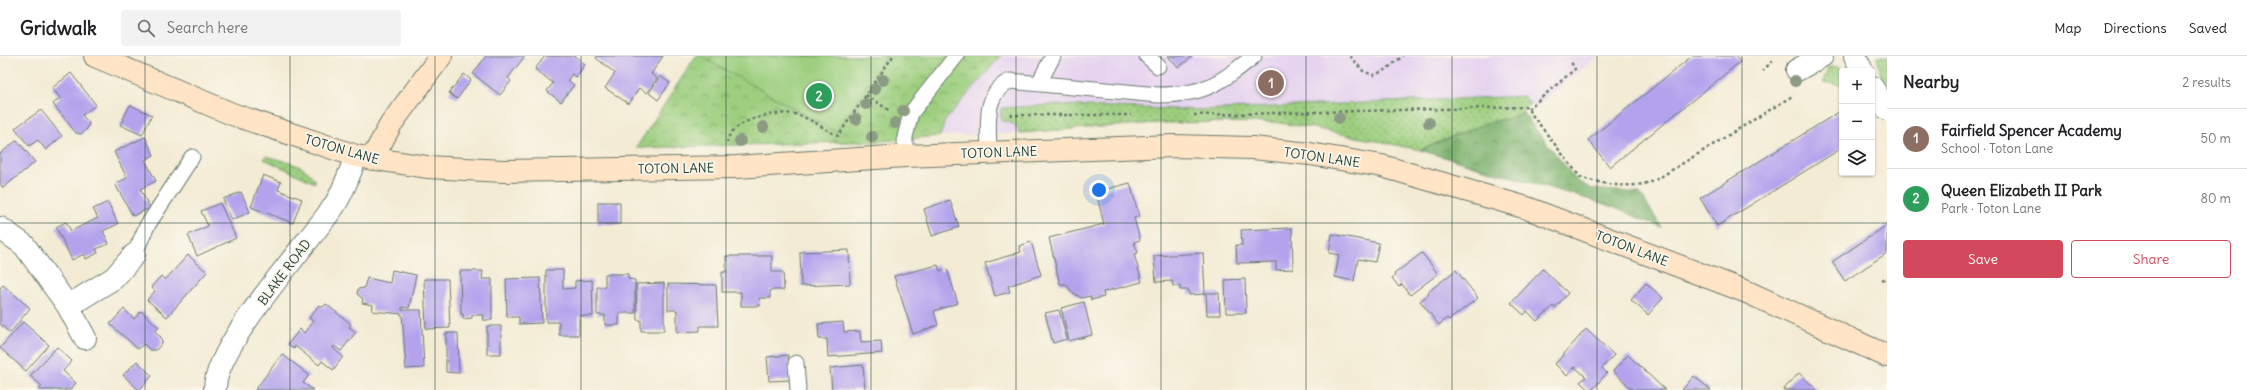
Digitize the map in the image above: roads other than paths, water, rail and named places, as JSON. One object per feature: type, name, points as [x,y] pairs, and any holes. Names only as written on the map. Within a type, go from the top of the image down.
[{"type":"main road","name":"TOTON LANE","points":[[95,56],[232,114],[364,157],[427,167],[503,171],[736,167],[905,156],[1173,146],[1253,148],[1310,154],[1382,166],[1527,208],[1747,292],[1887,356]]},
{"type":"main road","points":[[364,157],[391,124],[441,56]]},
{"type":"street","points":[[1798,81],[1822,56]]},
{"type":"street","points":[[1854,56],[1860,68]]},
{"type":"street","points":[[1875,91],[1887,109]]},
{"type":"street","name":"BLAKE ROAD","points":[[215,390],[220,368],[232,341],[335,205],[364,157]]},
{"type":"street","points":[[0,228],[24,245],[68,306],[85,338]]},
{"type":"street","points":[[68,306],[114,278],[134,255]]},
{"type":"lane","points":[[905,156],[905,137],[911,113],[956,56]]},
{"type":"lane","points":[[1039,84],[1053,56]]},
{"type":"lane","points":[[989,153],[991,98],[1002,84],[1010,81],[1180,95],[1209,88],[1226,78],[1254,56]]},
{"type":"lane","points":[[134,255],[147,226],[192,157]]},
{"type":"lane","points":[[796,363],[798,390]]},
{"type":"place","name":"Fairfield Spencer Academy","points":[[1271,83]]},
{"type":"place","name":"Queen Elizabeth II Park","points":[[819,96]]}]
